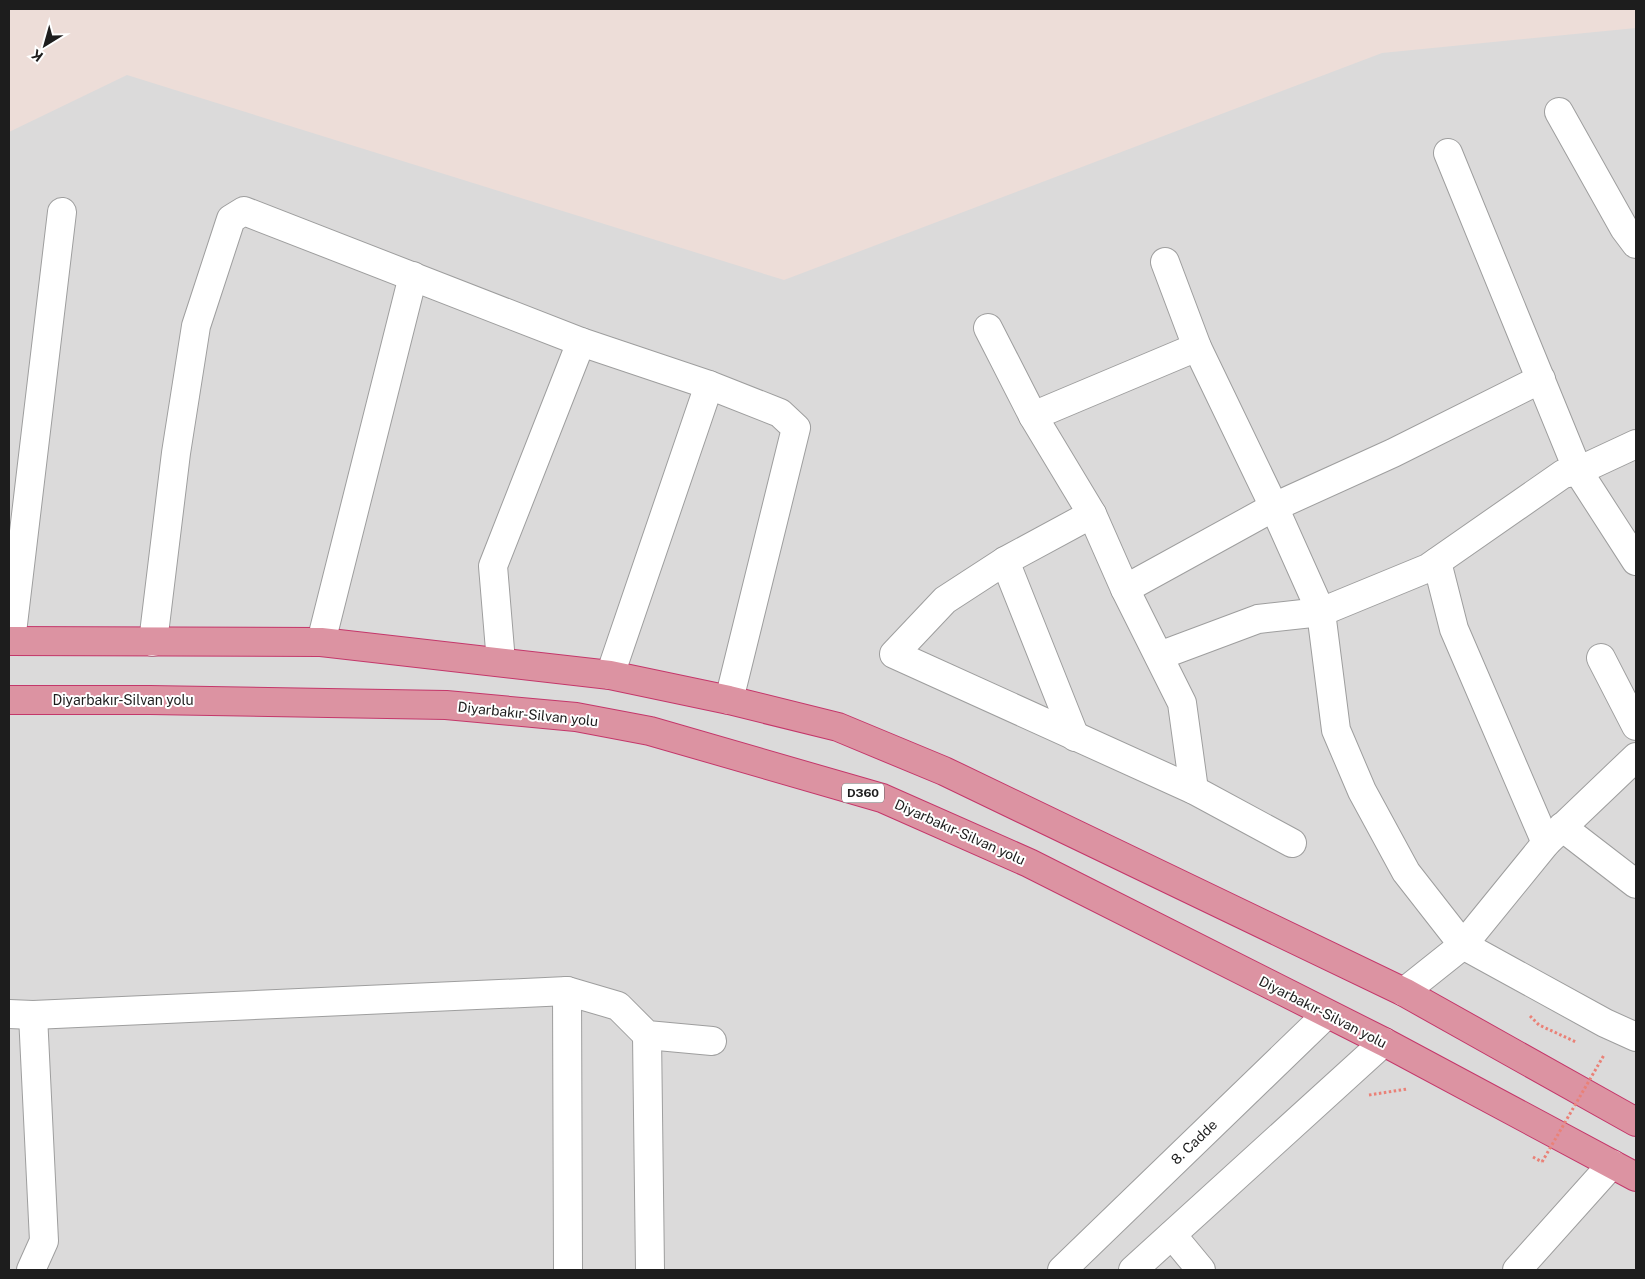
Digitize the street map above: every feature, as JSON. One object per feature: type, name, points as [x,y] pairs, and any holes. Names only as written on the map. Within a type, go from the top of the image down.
[{"type":"highway","points":[[10,641],[322,642],[610,675],[729,700],[838,727],[944,771],[1404,992],[1636,1122]]},
{"type":"highway","name":"Diyarbakır-Silvan yolu","points":[[9,700],[160,700],[446,705],[576,717],[650,731],[882,798],[1029,863],[1384,1042],[1636,1177]]},
{"type":"street","points":[[1559,112],[1624,228],[1636,244]]},
{"type":"street","points":[[1448,153],[1578,471],[1636,561]]},
{"type":"street","points":[[153,642],[176,453],[196,326],[231,219],[244,211],[581,342],[709,385],[780,413],[796,428],[729,700]]},
{"type":"street","points":[[10,641],[62,212]]},
{"type":"street","points":[[1165,262],[1197,347],[1274,507],[1321,612],[1336,730],[1362,791],[1406,872],[1463,945],[1606,1023],[1636,1037]]},
{"type":"street","points":[[322,642],[413,276]]},
{"type":"street","points":[[988,328],[1033,416],[1092,514],[1125,590],[1182,703],[1194,790]]},
{"type":"street","points":[[501,662],[493,566],[581,342]]},
{"type":"street","points":[[1033,416],[1197,347]]},
{"type":"street","points":[[1125,590],[1274,507],[1393,453],[1541,379]]},
{"type":"street","points":[[610,675],[709,385]]},
{"type":"street","points":[[1159,656],[1258,619],[1321,612],[1428,568],[1562,474],[1578,471],[1636,444]]},
{"type":"street","points":[[1092,514],[1005,561],[945,600],[894,654],[1194,790],[1292,843]]},
{"type":"street","points":[[1005,561],[1075,737]]},
{"type":"street","points":[[1437,562],[1454,629],[1554,835],[1636,884]]},
{"type":"street","points":[[1601,658],[1636,726]]},
{"type":"street","points":[[1404,992],[1463,945],[1554,835],[1636,757]]},
{"type":"street","points":[[566,991],[568,1270]]},
{"type":"street","points":[[31,1270],[44,1241],[21,1015],[566,991],[618,1006],[647,1035],[712,1041]]},
{"type":"street","name":"8. Cadde","points":[[1062,1270],[1327,1014]]},
{"type":"street","points":[[647,1035],[650,1270]]},
{"type":"street","points":[[1132,1270],[1384,1042]]},
{"type":"street","points":[[1517,1270],[1612,1164]]},
{"type":"street","points":[[1172,1235],[1202,1270]]},
{"type":"path","points":[[1525,1151],[1542,1162],[1604,1055]]},
{"type":"path","points":[[1367,1095],[1406,1088],[1414,1091]]},
{"type":"shaded area","points":[[9,9],[1636,9],[1636,1270],[9,1270]]},
{"type":"shaded area","points":[[9,9],[1636,9],[1636,28],[1382,53],[784,280],[127,75],[9,132]]}]
